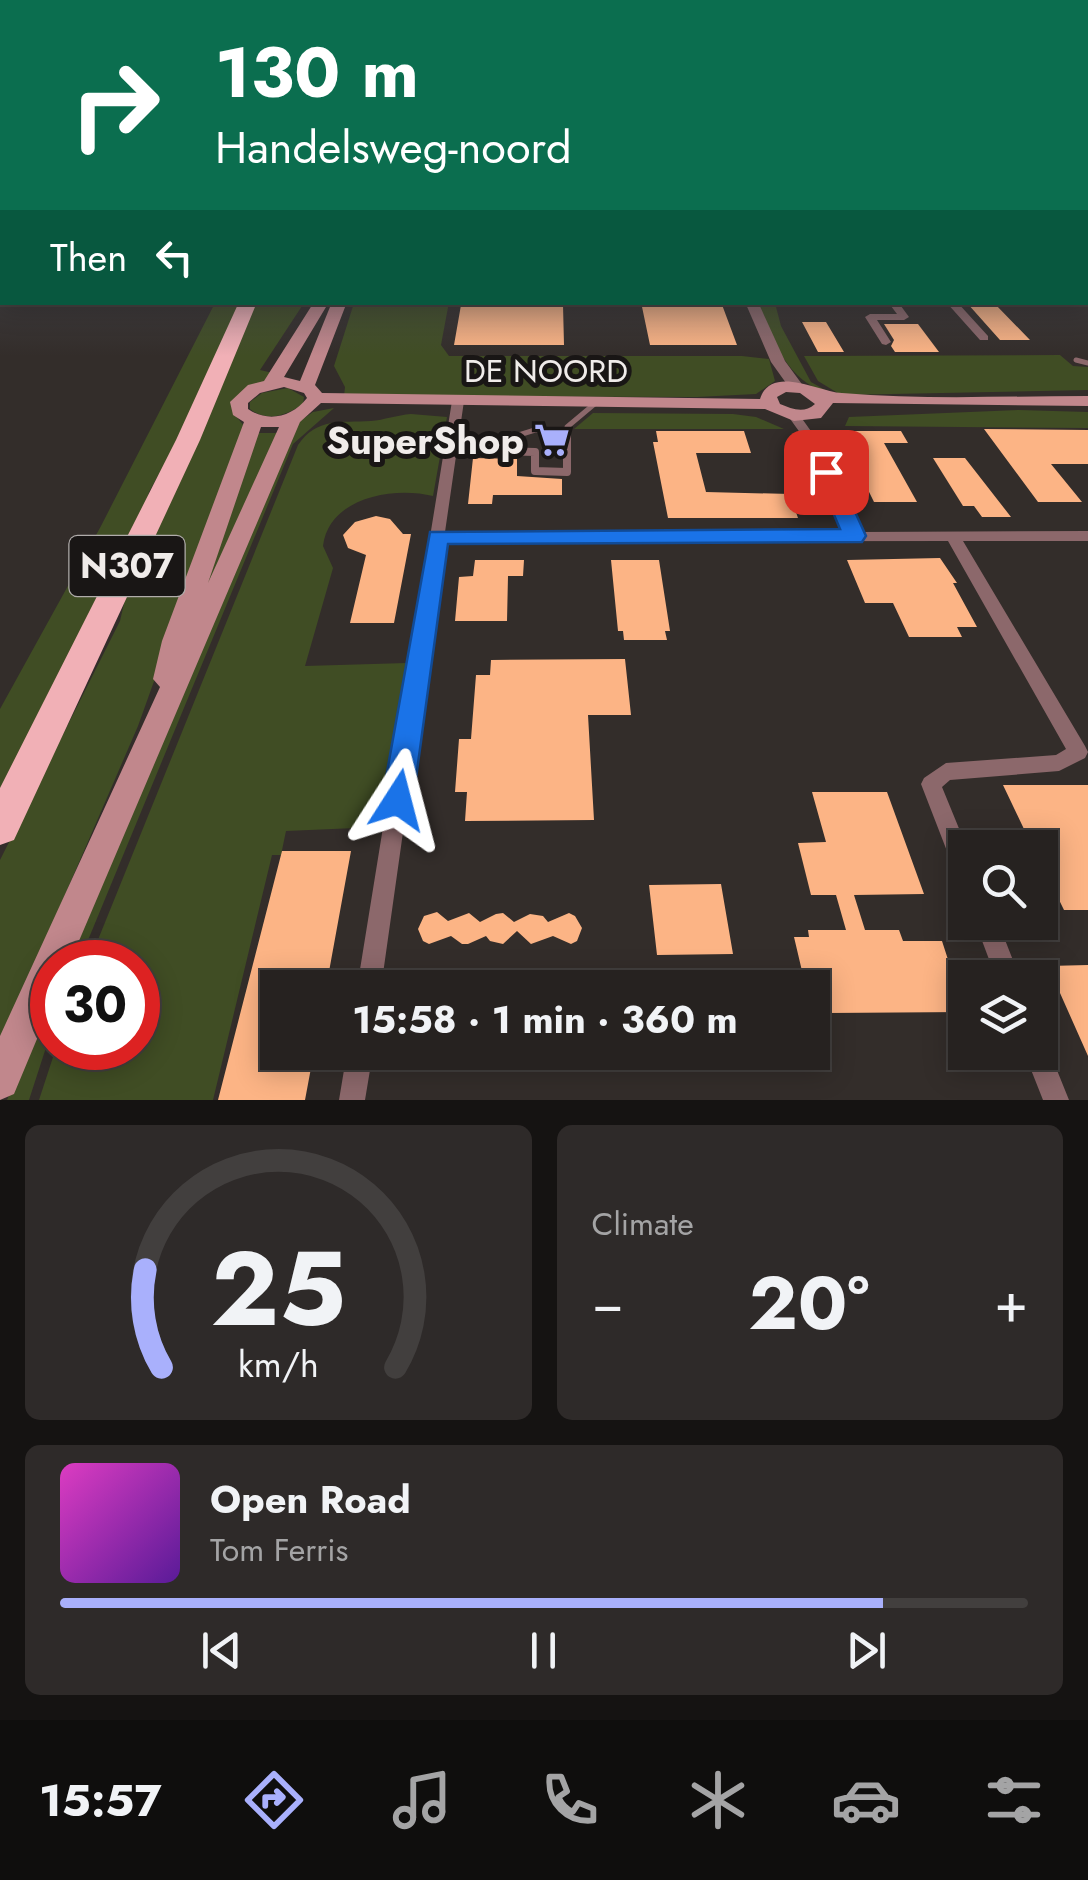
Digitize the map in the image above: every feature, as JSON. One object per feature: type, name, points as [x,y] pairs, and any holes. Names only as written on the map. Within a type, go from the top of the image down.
[{"type":"highway","name":"N307","points":[[0,827],[179,457],[247,305]]},
{"type":"main road","points":[[306,402],[254,421],[242,415],[239,402],[248,393],[271,384],[320,305]]},
{"type":"main road","points":[[0,1080],[155,722],[306,402],[339,305]]},
{"type":"main road","points":[[271,384],[306,402]]},
{"type":"main road","points":[[779,394],[813,408],[867,401],[1086,401]]},
{"type":"main road","points":[[779,394],[813,408]]},
{"type":"main road","name":"DE NOORD","points":[[306,402],[725,401],[779,394]]},
{"type":"main road","points":[[155,722],[175,641],[254,421]]},
{"type":"street","points":[[752,305],[778,362],[779,394]]},
{"type":"street","points":[[886,342],[870,317],[904,318],[894,305]]},
{"type":"street","points":[[955,305],[984,338]]},
{"type":"street","points":[[373,970],[458,402]]},
{"type":"street","points":[[813,408],[812,440],[854,536]]},
{"type":"street","points":[[950,830],[932,784],[946,772],[1059,762],[1078,752],[953,536]]},
{"type":"street","points":[[438,537],[1088,536]]},
{"type":"street","points":[[352,1100],[357,1070]]},
{"type":"street","points":[[1044,1070],[1056,1100]]},
{"type":"lane","points":[[1076,360],[1088,362]]},
{"type":"lane","points":[[506,452],[507,439],[535,430],[567,430],[598,401]]},
{"type":"lane","points":[[450,450],[535,452],[535,471],[567,472],[567,430]]},
{"type":"green space","points":[[214,305],[240,305],[184,429],[149,492],[142,517],[0,800],[0,709],[101,526]]},
{"type":"green space","points":[[254,305],[303,305],[260,370],[273,373],[235,415],[245,427],[138,726],[45,940],[30,940],[30,976],[0,1045],[0,860],[120,621],[126,595]]},
{"type":"green space","points":[[353,305],[448,305],[441,345],[449,356],[742,356],[769,359],[775,381],[756,394],[697,397],[344,396],[345,387],[334,366]]},
{"type":"green space","points":[[758,305],[776,305],[781,326],[811,382],[834,395],[805,382],[777,347]]},
{"type":"green space","points":[[1060,355],[1073,366],[1088,367],[1088,390],[841,395],[818,381],[804,356]]},
{"type":"green space","points":[[288,388],[304,397],[303,404],[277,416],[263,416],[250,409],[250,402],[262,393]]},
{"type":"green space","points":[[334,408],[293,444],[88,940],[74,940],[293,426],[313,412]]},
{"type":"green space","points":[[1019,410],[1088,412],[1088,428],[845,426],[849,417]]},
{"type":"green space","points":[[593,413],[733,414],[756,417],[784,429],[574,429]]},
{"type":"green space","points":[[411,414],[447,417],[433,496],[383,495],[350,506],[337,516],[323,546],[333,568],[305,666],[407,663],[379,827],[286,831],[281,855],[272,855],[213,1100],[39,1100],[49,1070],[160,1070],[160,940],[98,940],[298,445],[322,426]]},
{"type":"green space","points":[[254,433],[281,433],[188,645]]},
{"type":"green space","points":[[30,1045],[30,1070],[39,1070],[29,1100],[7,1100]]},
{"type":"building","points":[[461,305],[563,305],[564,345],[454,345]]},
{"type":"building","points":[[642,305],[722,305],[737,345],[650,345]]},
{"type":"building","points":[[969,305],[996,305],[1030,340],[1000,340]]},
{"type":"building","points":[[802,322],[826,322],[844,352],[818,352]]},
{"type":"building","points":[[884,324],[918,324],[939,352],[895,352],[891,346],[894,340]]},
{"type":"building","points":[[984,429],[1088,430],[1088,464],[1051,464],[1082,502],[1038,502]]},
{"type":"building","points":[[656,431],[744,431],[751,453],[696,453],[706,492],[790,494],[798,518],[668,518],[653,442],[658,442]]},
{"type":"building","points":[[839,431],[901,431],[908,443],[884,443],[917,502],[874,502]]},
{"type":"building","points":[[473,458],[517,459],[517,476],[562,479],[562,495],[493,495],[492,504],[468,504]]},
{"type":"building","points":[[933,458],[965,458],[1011,517],[982,517],[974,506],[963,506]]},
{"type":"building","points":[[376,516],[390,519],[403,534],[411,534],[394,623],[350,623],[366,555],[348,548],[343,535],[355,522]]},
{"type":"building","points":[[940,558],[957,583],[953,583],[977,627],[957,627],[962,637],[909,637],[893,603],[865,603],[847,560]]},
{"type":"building","points":[[475,560],[524,560],[523,576],[508,576],[507,621],[455,621],[459,577],[473,576]]},
{"type":"building","points":[[611,560],[659,560],[670,631],[665,631],[667,640],[624,640],[623,631],[618,631]]},
{"type":"building","points":[[625,659],[631,715],[588,715],[594,820],[465,821],[467,792],[455,792],[459,739],[471,739],[476,675],[490,675],[491,660]]},
{"type":"building","points":[[1003,785],[1088,785],[1088,910],[1064,910],[1058,898],[1058,830],[1024,830]]},
{"type":"building","points":[[812,792],[887,792],[924,894],[854,895],[865,930],[899,930],[903,941],[942,941],[948,960],[948,1012],[830,1013],[830,970],[802,970],[794,937],[809,937],[808,930],[846,930],[836,895],[811,895],[798,843],[826,842]]},
{"type":"building","points":[[282,851],[351,851],[329,970],[260,970],[260,1070],[311,1070],[305,1100],[218,1100]]},
{"type":"building","points":[[721,884],[733,954],[657,955],[649,885]]},
{"type":"building","points":[[437,912],[448,921],[469,913],[480,922],[503,913],[514,922],[530,914],[543,916],[548,922],[569,913],[582,928],[577,941],[571,944],[553,936],[531,944],[517,931],[503,944],[486,936],[462,944],[451,936],[429,944],[423,941],[418,929],[424,916]]},
{"type":"building","points":[[1088,965],[1088,1056],[1058,988],[1058,966]]},
{"type":"place","name":"SuperShop","points":[[552,440]]},
{"type":"route","points":[[398,800],[438,537],[854,536],[826,472]]}]
